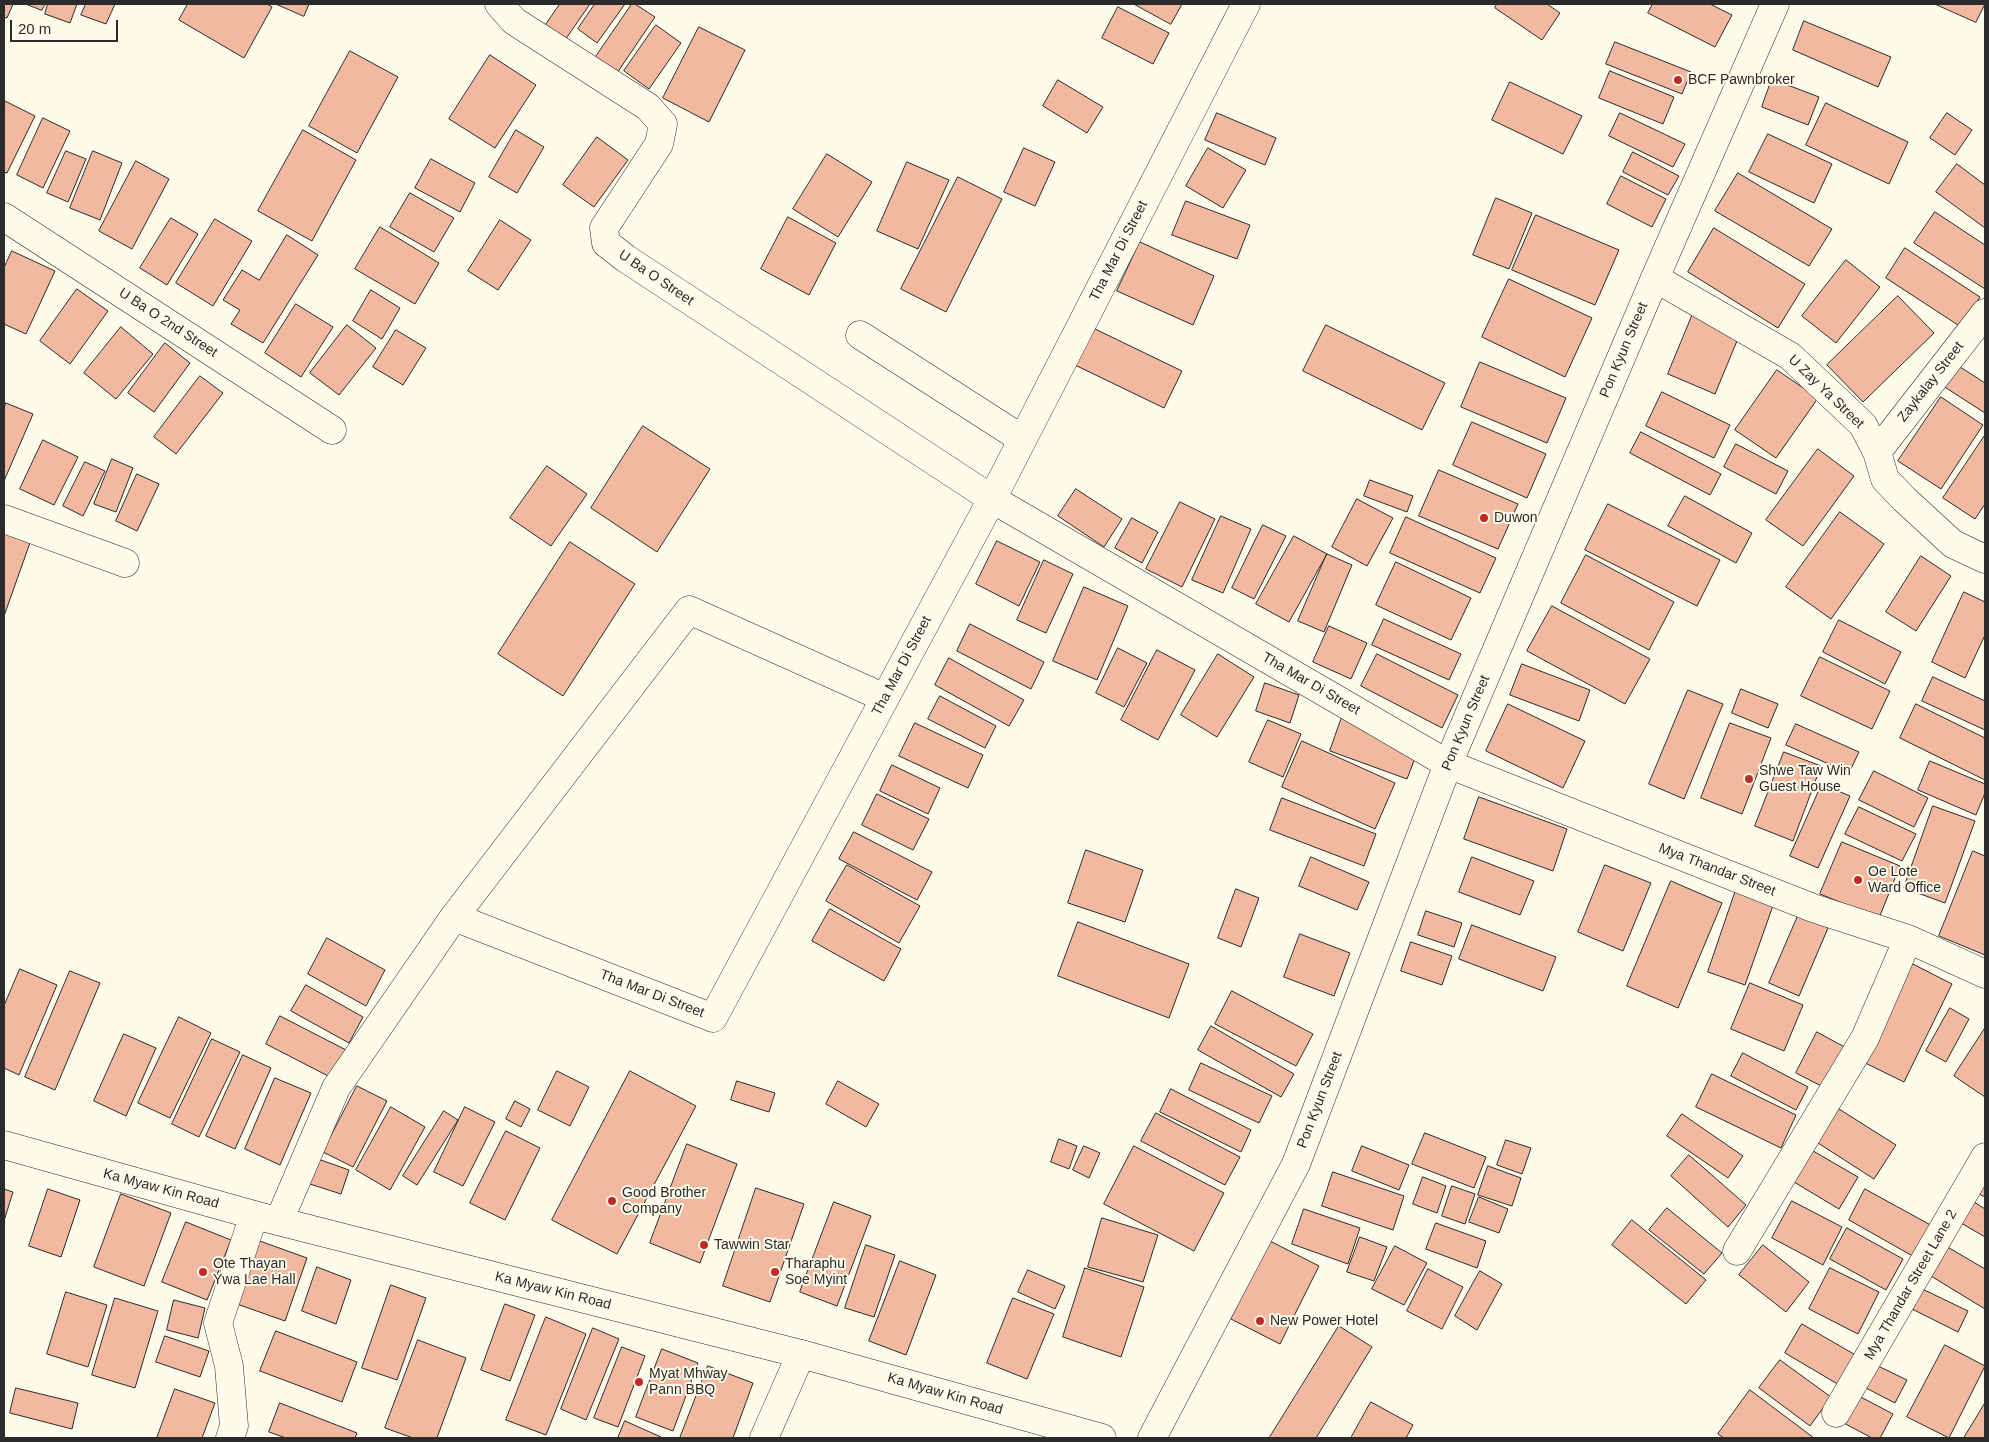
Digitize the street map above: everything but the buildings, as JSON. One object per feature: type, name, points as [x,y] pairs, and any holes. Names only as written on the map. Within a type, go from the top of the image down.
[{"type":"street","name":"U Ba O Street","points":[[499,4],[514,21],[648,107],[663,124],[660,144],[604,228],[606,243],[625,258],[992,498]]},
{"type":"street","name":"Tha Mar Di Street","points":[[454,917],[713,1018],[992,498],[1246,4]]},
{"type":"street","name":"Pon Kyun Street","points":[[1152,1438],[1296,1164],[1448,764],[1655,278],[1776,4]]},
{"type":"street","name":"U Ba O 2nd Street","points":[[4,217],[332,430]]},
{"type":"street","name":"U Zay Ya Street","points":[[1655,278],[1790,356],[1863,425],[1877,452],[1885,480],[1953,544],[1985,560]]},
{"type":"street","name":"Zaykalay Street","points":[[1877,452],[1985,313]]},
{"type":"street","points":[[860,335],[1022,439]]},
{"type":"street","name":"Tha Mar Di Street","points":[[992,498],[1448,764]]},
{"type":"street","points":[[4,519],[125,563]]},
{"type":"street","points":[[230,1438],[234,1426],[229,1366],[218,1323],[266,1218],[336,1088],[454,917],[688,610],[885,698]]},
{"type":"street","name":"Mya Thandar Street","points":[[1448,764],[1814,908],[1908,940],[1985,974]]},
{"type":"street","points":[[1737,1251],[1865,1038],[1908,940]]},
{"type":"street","name":"Ka Myaw Kin Road","points":[[4,1145],[266,1218],[800,1354],[1102,1438]]},
{"type":"street","name":"Mya Thandar Street Lane 2","points":[[1836,1413],[1985,1157]]},
{"type":"street","points":[[764,1438],[800,1354]]},
{"type":"place","name":"BCF Pawnbroker","points":[[1678,80]]},
{"type":"place","name":"Duwon","points":[[1484,518]]},
{"type":"place","name":"Shwe Taw Win Guest House","points":[[1749,779]]},
{"type":"place","name":"Oe Lote Ward Office","points":[[1858,880]]},
{"type":"place","name":"Good Brother Company","points":[[612,1201]]},
{"type":"place","name":"Tawwin Star","points":[[704,1245]]},
{"type":"place","name":"Ote Thayan Ywa Lae Hall","points":[[203,1272]]},
{"type":"place","name":"Tharaphu Soe Myint","points":[[775,1272]]},
{"type":"place","name":"New Power Hotel","points":[[1260,1321]]},
{"type":"place","name":"Myat Mhway Pann BBQ","points":[[639,1382]]}]
